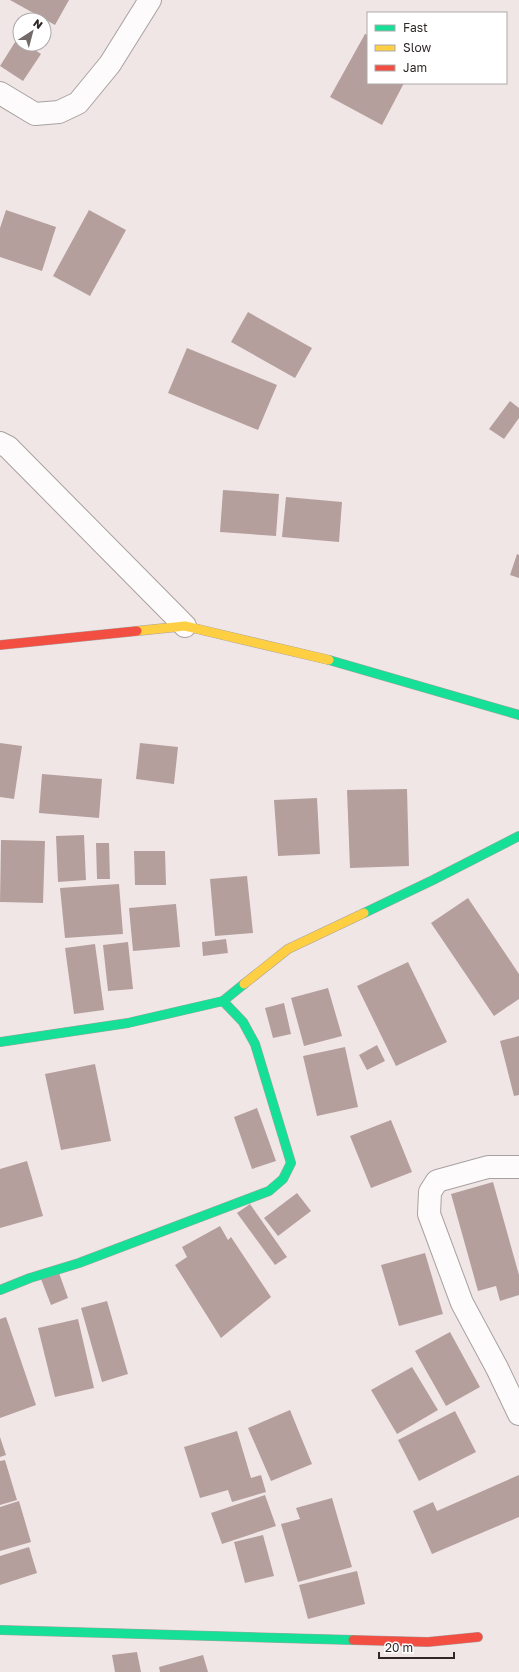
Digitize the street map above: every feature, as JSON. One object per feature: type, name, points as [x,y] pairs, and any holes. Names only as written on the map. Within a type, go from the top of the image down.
[{"type":"street","points":[[0,93],[35,114],[59,112],[78,103],[110,64],[150,0]]},
{"type":"street","points":[[0,443],[8,447],[185,626]]},
{"type":"street","points":[[0,645],[185,626],[340,663],[519,715]]},
{"type":"street","points":[[0,1042],[128,1022],[223,1001],[288,949],[433,880],[519,836]]},
{"type":"street","points":[[0,1290],[30,1278],[79,1263],[269,1190],[278,1185],[287,1175],[291,1163],[255,1044],[243,1022],[223,1001]]},
{"type":"street","points":[[519,1167],[488,1167],[437,1181],[430,1192],[429,1214],[462,1303],[497,1368],[519,1414]]},
{"type":"street","points":[[0,1630],[428,1642],[478,1637]]},
{"type":"building","points":[[10,0],[69,0],[55,25],[52,23],[52,12],[32,12]]},
{"type":"building","points":[[365,34],[367,35],[367,84],[403,84],[382,125],[330,97]]},
{"type":"building","points":[[12,47],[12,52],[38,52],[41,54],[23,81],[0,66]]},
{"type":"building","points":[[6,210],[56,227],[42,271],[0,257],[0,228]]},
{"type":"building","points":[[89,210],[126,230],[90,296],[53,276]]},
{"type":"building","points":[[248,312],[312,348],[295,378],[231,342]]},
{"type":"building","points":[[187,348],[277,385],[258,430],[168,393]]},
{"type":"building","points":[[510,401],[519,408],[519,418],[504,439],[489,429]]},
{"type":"building","points":[[223,490],[279,494],[276,536],[220,532]]},
{"type":"building","points":[[286,497],[342,502],[339,542],[282,537]]},
{"type":"building","points":[[517,554],[519,555],[519,578],[510,575]]},
{"type":"building","points":[[0,743],[22,746],[14,799],[0,797]]},
{"type":"building","points":[[140,743],[178,747],[174,784],[136,779]]},
{"type":"building","points":[[42,774],[102,779],[99,818],[39,813]]},
{"type":"building","points":[[407,789],[409,866],[350,868],[347,790]]},
{"type":"building","points":[[317,798],[320,854],[278,856],[274,800]]},
{"type":"building","points":[[84,835],[86,880],[58,882],[56,836]]},
{"type":"building","points":[[1,840],[45,841],[43,903],[0,902]]},
{"type":"building","points":[[96,843],[109,843],[110,879],[97,879]]},
{"type":"building","points":[[134,851],[165,851],[166,885],[135,885]]},
{"type":"building","points":[[247,876],[253,933],[215,936],[210,879]]},
{"type":"building","points":[[119,884],[123,934],[65,938],[60,888]]},
{"type":"building","points":[[468,898],[519,974],[519,999],[494,1016],[431,923]]},
{"type":"building","points":[[176,904],[180,947],[133,951],[129,908]]},
{"type":"building","points":[[226,939],[228,953],[203,956],[202,942]]},
{"type":"building","points":[[128,942],[133,989],[108,991],[103,945]]},
{"type":"building","points":[[95,944],[104,1010],[74,1014],[65,948]]},
{"type":"building","points":[[408,962],[447,1042],[396,1066],[357,986]]},
{"type":"building","points":[[328,988],[342,1036],[304,1046],[291,998]]},
{"type":"building","points":[[284,1003],[291,1034],[273,1038],[265,1008]]},
{"type":"building","points":[[519,1036],[519,1095],[514,1096],[500,1041]]},
{"type":"building","points":[[377,1045],[385,1061],[367,1070],[359,1055]]},
{"type":"building","points":[[345,1047],[358,1107],[317,1116],[303,1056]]},
{"type":"building","points":[[95,1064],[111,1141],[61,1150],[45,1074]]},
{"type":"building","points":[[257,1108],[276,1161],[252,1169],[234,1117]]},
{"type":"building","points":[[391,1120],[412,1172],[371,1188],[350,1136]]},
{"type":"building","points":[[27,1161],[43,1216],[0,1228],[0,1169]]},
{"type":"building","points":[[493,1182],[519,1275],[519,1295],[500,1301],[496,1286],[478,1291],[451,1194]]},
{"type":"building","points":[[297,1193],[311,1211],[278,1236],[264,1218]]},
{"type":"building","points":[[250,1204],[287,1257],[275,1265],[237,1213]]},
{"type":"building","points":[[220,1226],[228,1240],[231,1237],[271,1297],[221,1338],[175,1265],[187,1257],[182,1247]]},
{"type":"building","points":[[425,1253],[443,1314],[399,1326],[381,1265]]},
{"type":"building","points":[[59,1273],[68,1298],[51,1305],[41,1279]]},
{"type":"building","points":[[107,1301],[128,1374],[102,1382],[81,1308]]},
{"type":"building","points":[[6,1317],[36,1405],[0,1418],[0,1319]]},
{"type":"building","points":[[78,1319],[94,1388],[55,1397],[38,1328]]},
{"type":"building","points":[[450,1332],[480,1387],[446,1406],[415,1351]]},
{"type":"building","points":[[412,1367],[438,1410],[397,1434],[371,1390]]},
{"type":"building","points":[[290,1410],[312,1464],[271,1481],[248,1428]]},
{"type":"building","points":[[455,1411],[476,1452],[419,1481],[398,1440]]},
{"type":"building","points":[[237,1431],[251,1478],[261,1475],[266,1492],[232,1502],[228,1490],[200,1498],[184,1447]]},
{"type":"building","points":[[0,1437],[6,1455],[0,1457]]},
{"type":"building","points":[[5,1460],[17,1500],[0,1505],[0,1461]]},
{"type":"building","points":[[519,1475],[519,1517],[432,1554],[413,1511],[433,1502],[437,1511]]},
{"type":"building","points":[[265,1495],[276,1526],[222,1544],[211,1513]]},
{"type":"building","points":[[332,1498],[352,1567],[298,1582],[281,1524],[300,1519],[296,1508]]},
{"type":"building","points":[[19,1501],[31,1542],[0,1551],[0,1507]]},
{"type":"building","points":[[263,1535],[274,1576],[245,1583],[234,1542]]},
{"type":"building","points":[[29,1547],[37,1573],[0,1585],[0,1556]]},
{"type":"building","points":[[357,1571],[365,1604],[308,1619],[299,1585]]},
{"type":"building","points":[[137,1652],[141,1672],[115,1672],[112,1655]]},
{"type":"building","points":[[203,1655],[208,1672],[160,1672],[159,1667]]},
{"type":"traffic: fast","points":[[329,660],[519,715]]},
{"type":"traffic: fast","points":[[364,913],[519,836]]},
{"type":"traffic: fast","points":[[0,1042],[128,1023],[223,1001],[244,984]]},
{"type":"traffic: fast","points":[[0,1290],[30,1278],[79,1263],[269,1191],[283,1179],[291,1163],[255,1044],[243,1022],[223,1001]]},
{"type":"traffic: fast","points":[[0,1630],[353,1640]]},
{"type":"traffic: slow","points":[[137,631],[185,626],[329,660]]},
{"type":"traffic: slow","points":[[244,984],[288,949],[364,913]]},
{"type":"traffic: jam","points":[[0,645],[137,631]]},
{"type":"traffic: jam","points":[[353,1640],[428,1642],[478,1637]]}]
